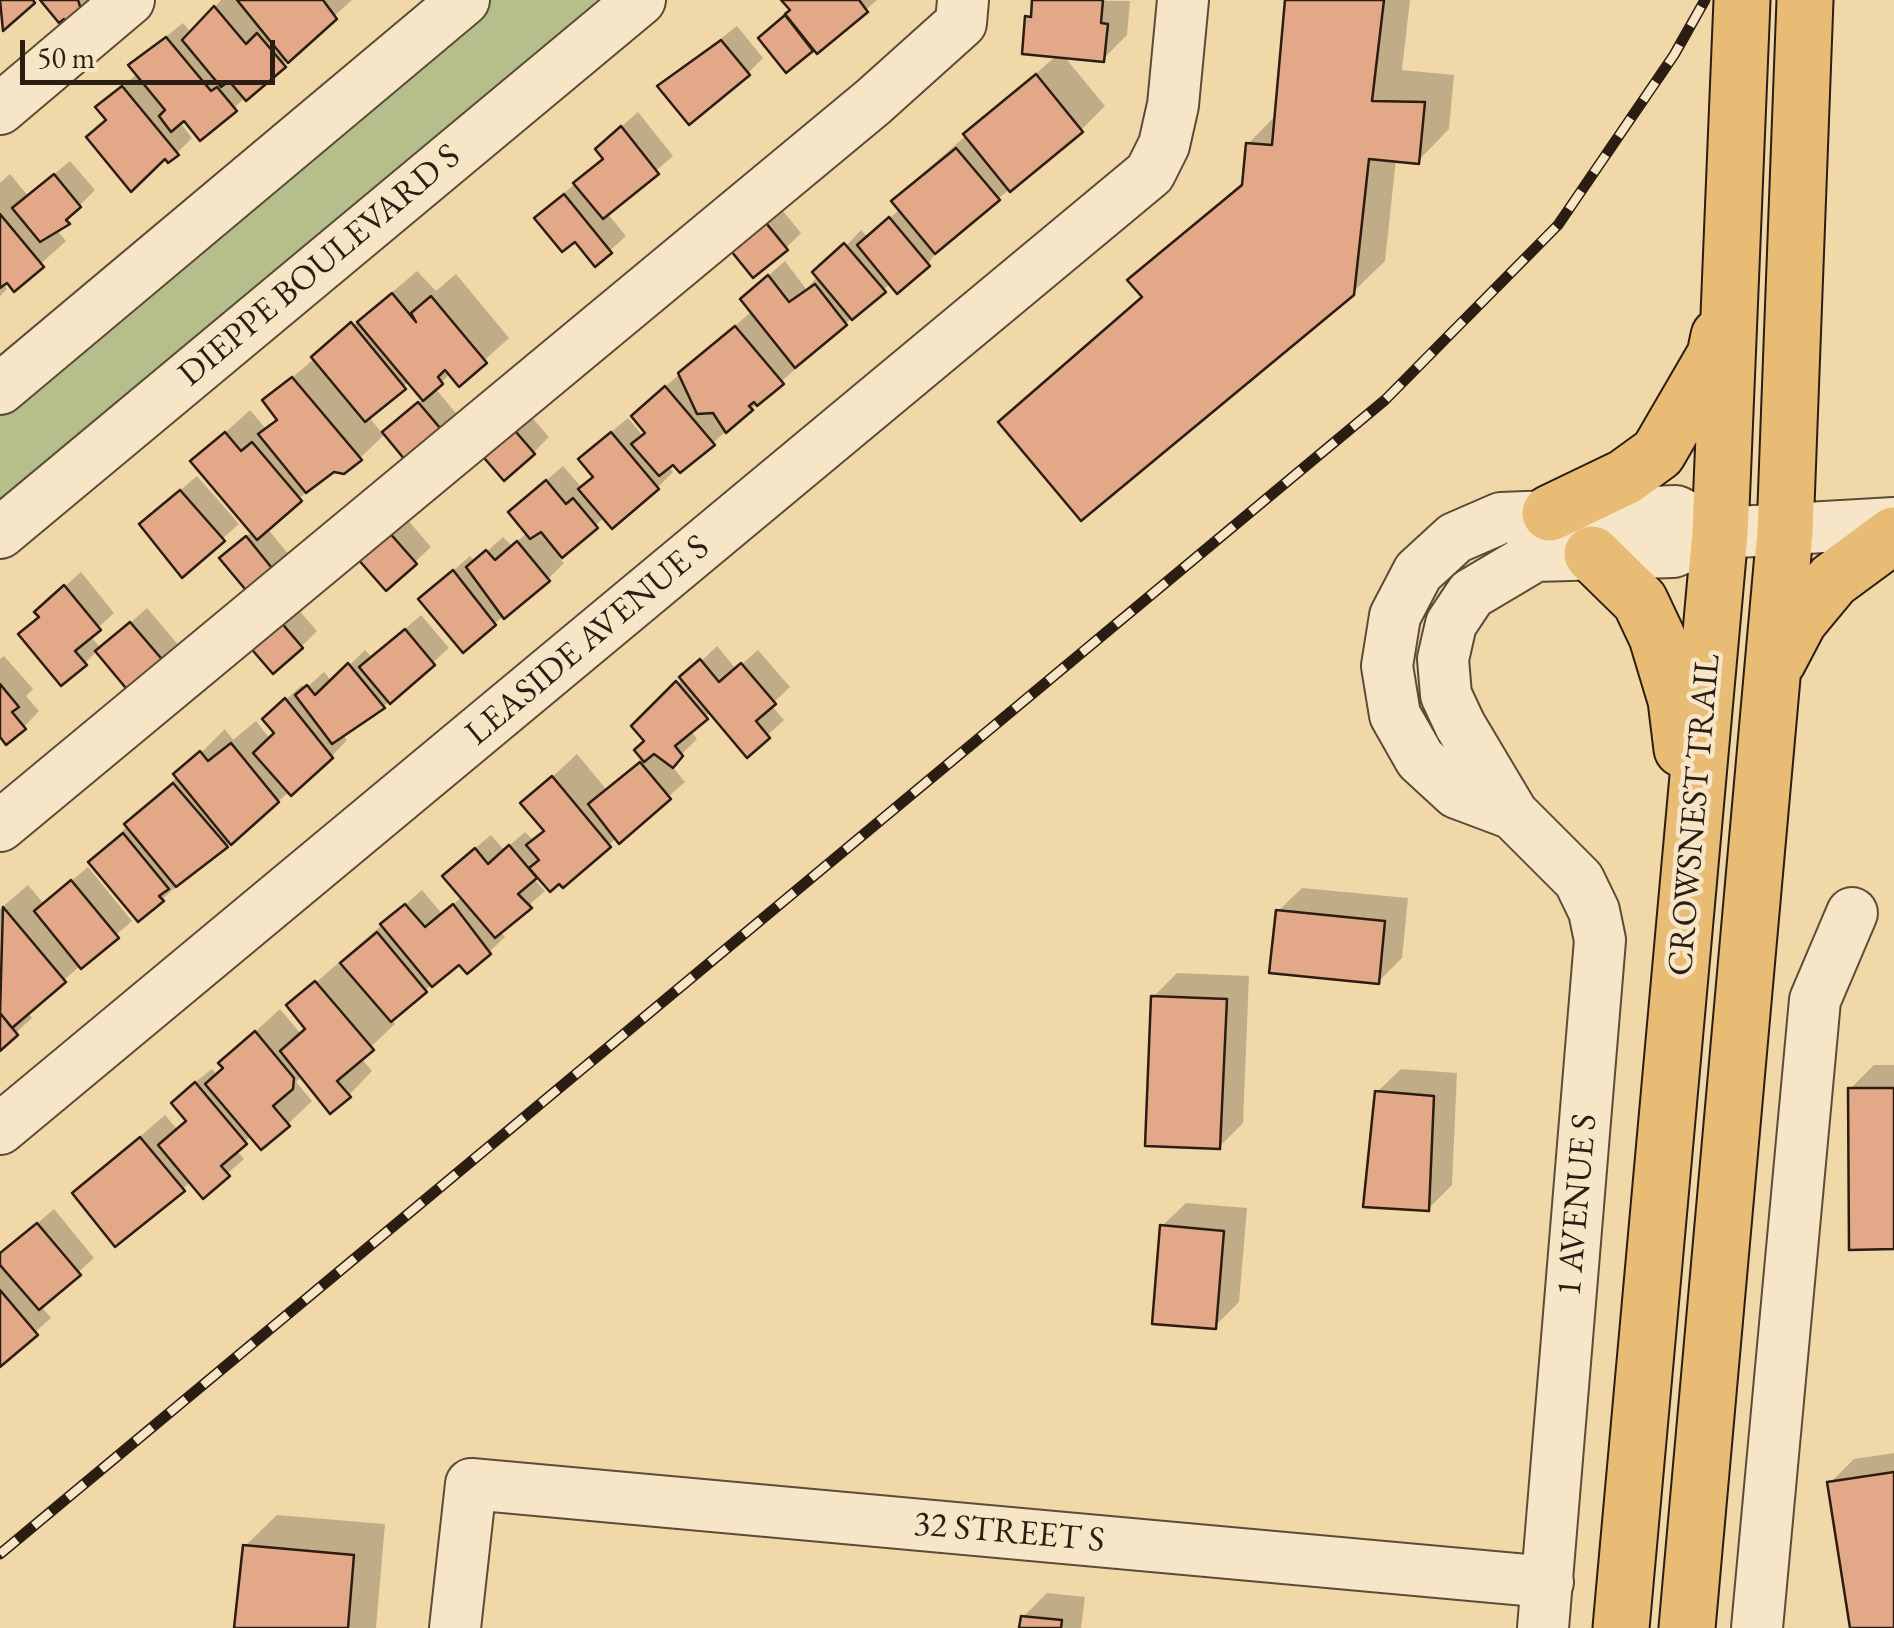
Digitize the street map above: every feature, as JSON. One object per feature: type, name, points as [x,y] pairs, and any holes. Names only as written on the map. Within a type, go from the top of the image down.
[{"type":"highway","name":"CROWSNEST TRAIL","points":[[1621,1628],[1720,533],[1742,0]]},
{"type":"highway","name":"CROWSNEST TRAIL","points":[[1687,1628],[1785,532],[1804,0]]},
{"type":"highway","points":[[1550,513],[1626,477],[1658,452],[1715,355],[1732,274]]},
{"type":"highway","points":[[1772,673],[1798,621],[1833,580],[1894,535]]},
{"type":"highway","points":[[1592,554],[1640,601],[1657,638],[1676,700],[1693,841]]},
{"type":"street","points":[[0,109],[129,0]]},
{"type":"street","points":[[0,389],[464,0]]},
{"type":"street","name":"DIEPPE BOULEVARD S","points":[[0,532],[640,0]]},
{"type":"street","points":[[0,826],[873,102],[961,23],[962,0]]},
{"type":"street","name":"LEASIDE AVENUE S","points":[[0,1128],[1150,173],[1164,145],[1183,0]]},
{"type":"street","name":"1 AVENUE S","points":[[1512,814],[1457,793],[1420,760],[1396,716],[1387,666],[1395,616],[1418,572],[1455,538],[1501,518],[1550,513],[1676,511],[1720,533]]},
{"type":"street","points":[[1720,533],[1785,532],[1894,522]]},
{"type":"street","name":"1 AVENUE S","points":[[1545,1605],[1600,940],[1594,911],[1579,880],[1512,814],[1446,695],[1443,659],[1452,624],[1470,594],[1534,556],[1673,552],[1720,533]]},
{"type":"street","points":[[1757,1628],[1815,1000],[1852,913]]},
{"type":"street","name":"32 STREET S","points":[[455,1628],[471,1484],[1545,1605]]},
{"type":"green space","points":[[464,0],[640,0],[0,533],[0,389]]},
{"type":"building","points":[[0,0],[33,0],[35,3],[3,31]]},
{"type":"building","points":[[40,0],[78,0],[83,16],[70,26],[64,19],[59,23]]},
{"type":"building","points":[[237,0],[323,0],[337,19],[288,63]]},
{"type":"building","points":[[781,0],[859,0],[868,12],[817,54],[785,14],[790,10]]},
{"type":"building","points":[[1032,0],[1103,0],[1101,23],[1108,24],[1104,62],[1022,54],[1025,16],[1031,17]]},
{"type":"building","points":[[1285,0],[1384,0],[1372,101],[1425,102],[1419,164],[1369,159],[1354,295],[1081,521],[998,422],[1142,297],[1127,280],[1242,185],[1246,143],[1272,145]]},
{"type":"building","points":[[214,6],[246,44],[257,33],[286,67],[246,101],[229,81],[221,87],[182,40]]},
{"type":"building","points":[[785,15],[813,51],[786,73],[758,38]]},
{"type":"building","points":[[166,37],[211,91],[217,87],[237,111],[200,141],[184,121],[171,132],[159,116],[165,110],[128,65]]},
{"type":"building","points":[[721,40],[750,75],[689,125],[657,86]]},
{"type":"building","points":[[1036,74],[1083,132],[1010,192],[963,134]]},
{"type":"building","points":[[122,86],[179,155],[168,163],[165,159],[131,192],[86,137],[106,120],[95,107]]},
{"type":"building","points":[[621,126],[659,174],[603,219],[573,183],[603,159],[595,149]]},
{"type":"building","points":[[956,148],[1000,200],[935,254],[891,201]]},
{"type":"building","points":[[54,174],[81,207],[66,220],[70,224],[40,242],[12,208]]},
{"type":"building","points":[[564,194],[612,253],[595,267],[575,242],[562,252],[534,218]]},
{"type":"building","points":[[0,214],[44,267],[14,292],[7,283],[0,288]]},
{"type":"building","points":[[889,217],[930,266],[897,294],[857,245]]},
{"type":"building","points":[[762,218],[788,250],[753,278],[727,246]]},
{"type":"building","points":[[844,243],[886,292],[852,320],[812,272]]},
{"type":"building","points":[[768,275],[789,302],[815,284],[847,325],[795,368],[740,299]]},
{"type":"building","points":[[392,293],[416,322],[411,313],[431,296],[487,363],[459,387],[445,370],[438,377],[443,384],[423,401],[357,322]]},
{"type":"building","points":[[351,322],[406,389],[365,422],[311,357]]},
{"type":"building","points":[[735,326],[784,384],[757,406],[754,402],[749,406],[753,410],[726,433],[713,413],[697,414],[678,373]]},
{"type":"building","points":[[292,377],[362,460],[344,474],[334,472],[306,493],[258,434],[277,420],[262,400]]},
{"type":"building","points":[[665,386],[715,445],[680,473],[673,465],[659,476],[631,444],[645,433],[631,416]]},
{"type":"building","points":[[418,402],[446,435],[410,466],[382,432]]},
{"type":"building","points":[[510,425],[535,454],[504,481],[479,452]]},
{"type":"building","points":[[225,432],[241,451],[252,442],[302,501],[257,540],[190,461]]},
{"type":"building","points":[[611,432],[659,489],[612,529],[578,489],[593,477],[578,459]]},
{"type":"building","points":[[546,480],[566,504],[573,498],[598,528],[562,558],[541,532],[530,539],[508,512]]},
{"type":"building","points":[[180,490],[225,541],[182,578],[139,524]]},
{"type":"building","points":[[388,531],[417,564],[386,591],[357,558]]},
{"type":"building","points":[[246,536],[276,573],[250,595],[219,558]]},
{"type":"building","points":[[517,541],[550,581],[504,619],[466,567],[486,550],[495,560]]},
{"type":"building","points":[[453,570],[496,625],[463,653],[418,599]]},
{"type":"building","points":[[64,585],[101,630],[75,651],[87,665],[61,686],[18,634],[39,617],[34,612]]},
{"type":"building","points":[[279,620],[303,648],[273,674],[248,645]]},
{"type":"building","points":[[130,622],[166,664],[130,693],[95,651]]},
{"type":"building","points":[[405,629],[435,665],[390,704],[359,667]]},
{"type":"building","points":[[700,659],[719,682],[741,663],[776,704],[756,721],[770,738],[747,758],[679,677]]},
{"type":"building","points":[[348,663],[385,708],[332,744],[295,695],[307,685],[315,695]]},
{"type":"building","points":[[676,681],[708,719],[675,746],[683,756],[673,768],[654,754],[644,762],[634,750],[644,741],[631,726]]},
{"type":"building","points":[[0,684],[19,707],[12,712],[26,729],[6,745],[0,737]]},
{"type":"building","points":[[285,698],[333,758],[291,796],[253,753],[274,733],[262,719]]},
{"type":"building","points":[[231,743],[279,802],[231,845],[173,774],[200,751],[208,761]]},
{"type":"building","points":[[640,762],[671,799],[619,844],[588,804]]},
{"type":"building","points":[[552,776],[611,847],[563,888],[559,884],[550,892],[529,868],[539,860],[526,845],[544,831],[520,803]]},
{"type":"building","points":[[173,783],[228,847],[176,887],[124,824]]},
{"type":"building","points":[[123,833],[169,889],[159,896],[164,901],[138,922],[88,862]]},
{"type":"building","points":[[509,845],[537,878],[518,894],[532,908],[495,938],[442,876],[475,848],[488,864]]},
{"type":"building","points":[[71,880],[119,938],[81,969],[34,911]]},
{"type":"building","points":[[405,904],[425,927],[453,904],[491,954],[467,974],[459,965],[432,987],[380,924]]},
{"type":"building","points":[[3,907],[66,982],[12,1028],[0,1013]]},
{"type":"building","points":[[1276,910],[1385,921],[1379,984],[1269,973]]},
{"type":"building","points":[[377,932],[427,992],[391,1022],[340,963]]},
{"type":"building","points":[[315,981],[374,1050],[337,1081],[351,1097],[330,1114],[280,1051],[305,1029],[286,1005]]},
{"type":"building","points":[[1151,996],[1227,999],[1220,1149],[1145,1146]]},
{"type":"building","points":[[0,1013],[18,1035],[0,1051]]},
{"type":"building","points":[[255,1031],[294,1078],[293,1089],[273,1106],[290,1126],[261,1150],[205,1084],[223,1068],[218,1063]]},
{"type":"building","points":[[195,1082],[247,1144],[221,1166],[230,1176],[203,1199],[158,1145],[186,1121],[171,1103]]},
{"type":"building","points":[[1848,1088],[1894,1088],[1894,1249],[1849,1250]]},
{"type":"building","points":[[1375,1091],[1434,1096],[1429,1211],[1363,1207]]},
{"type":"building","points":[[140,1137],[185,1191],[115,1247],[72,1193]]},
{"type":"building","points":[[37,1223],[81,1275],[39,1310],[0,1265],[0,1253]]},
{"type":"building","points":[[1160,1225],[1224,1231],[1216,1329],[1152,1324]]},
{"type":"building","points":[[0,1290],[38,1335],[0,1367]]},
{"type":"building","points":[[1894,1472],[1894,1628],[1850,1628],[1827,1482]]},
{"type":"building","points":[[243,1545],[354,1555],[348,1628],[234,1628]]},
{"type":"building","points":[[1021,1616],[1062,1620],[1061,1628],[1019,1628]]},
{"type":"railway","points":[[0,1554],[1385,400],[1558,225],[1674,55],[1705,0]]}]
